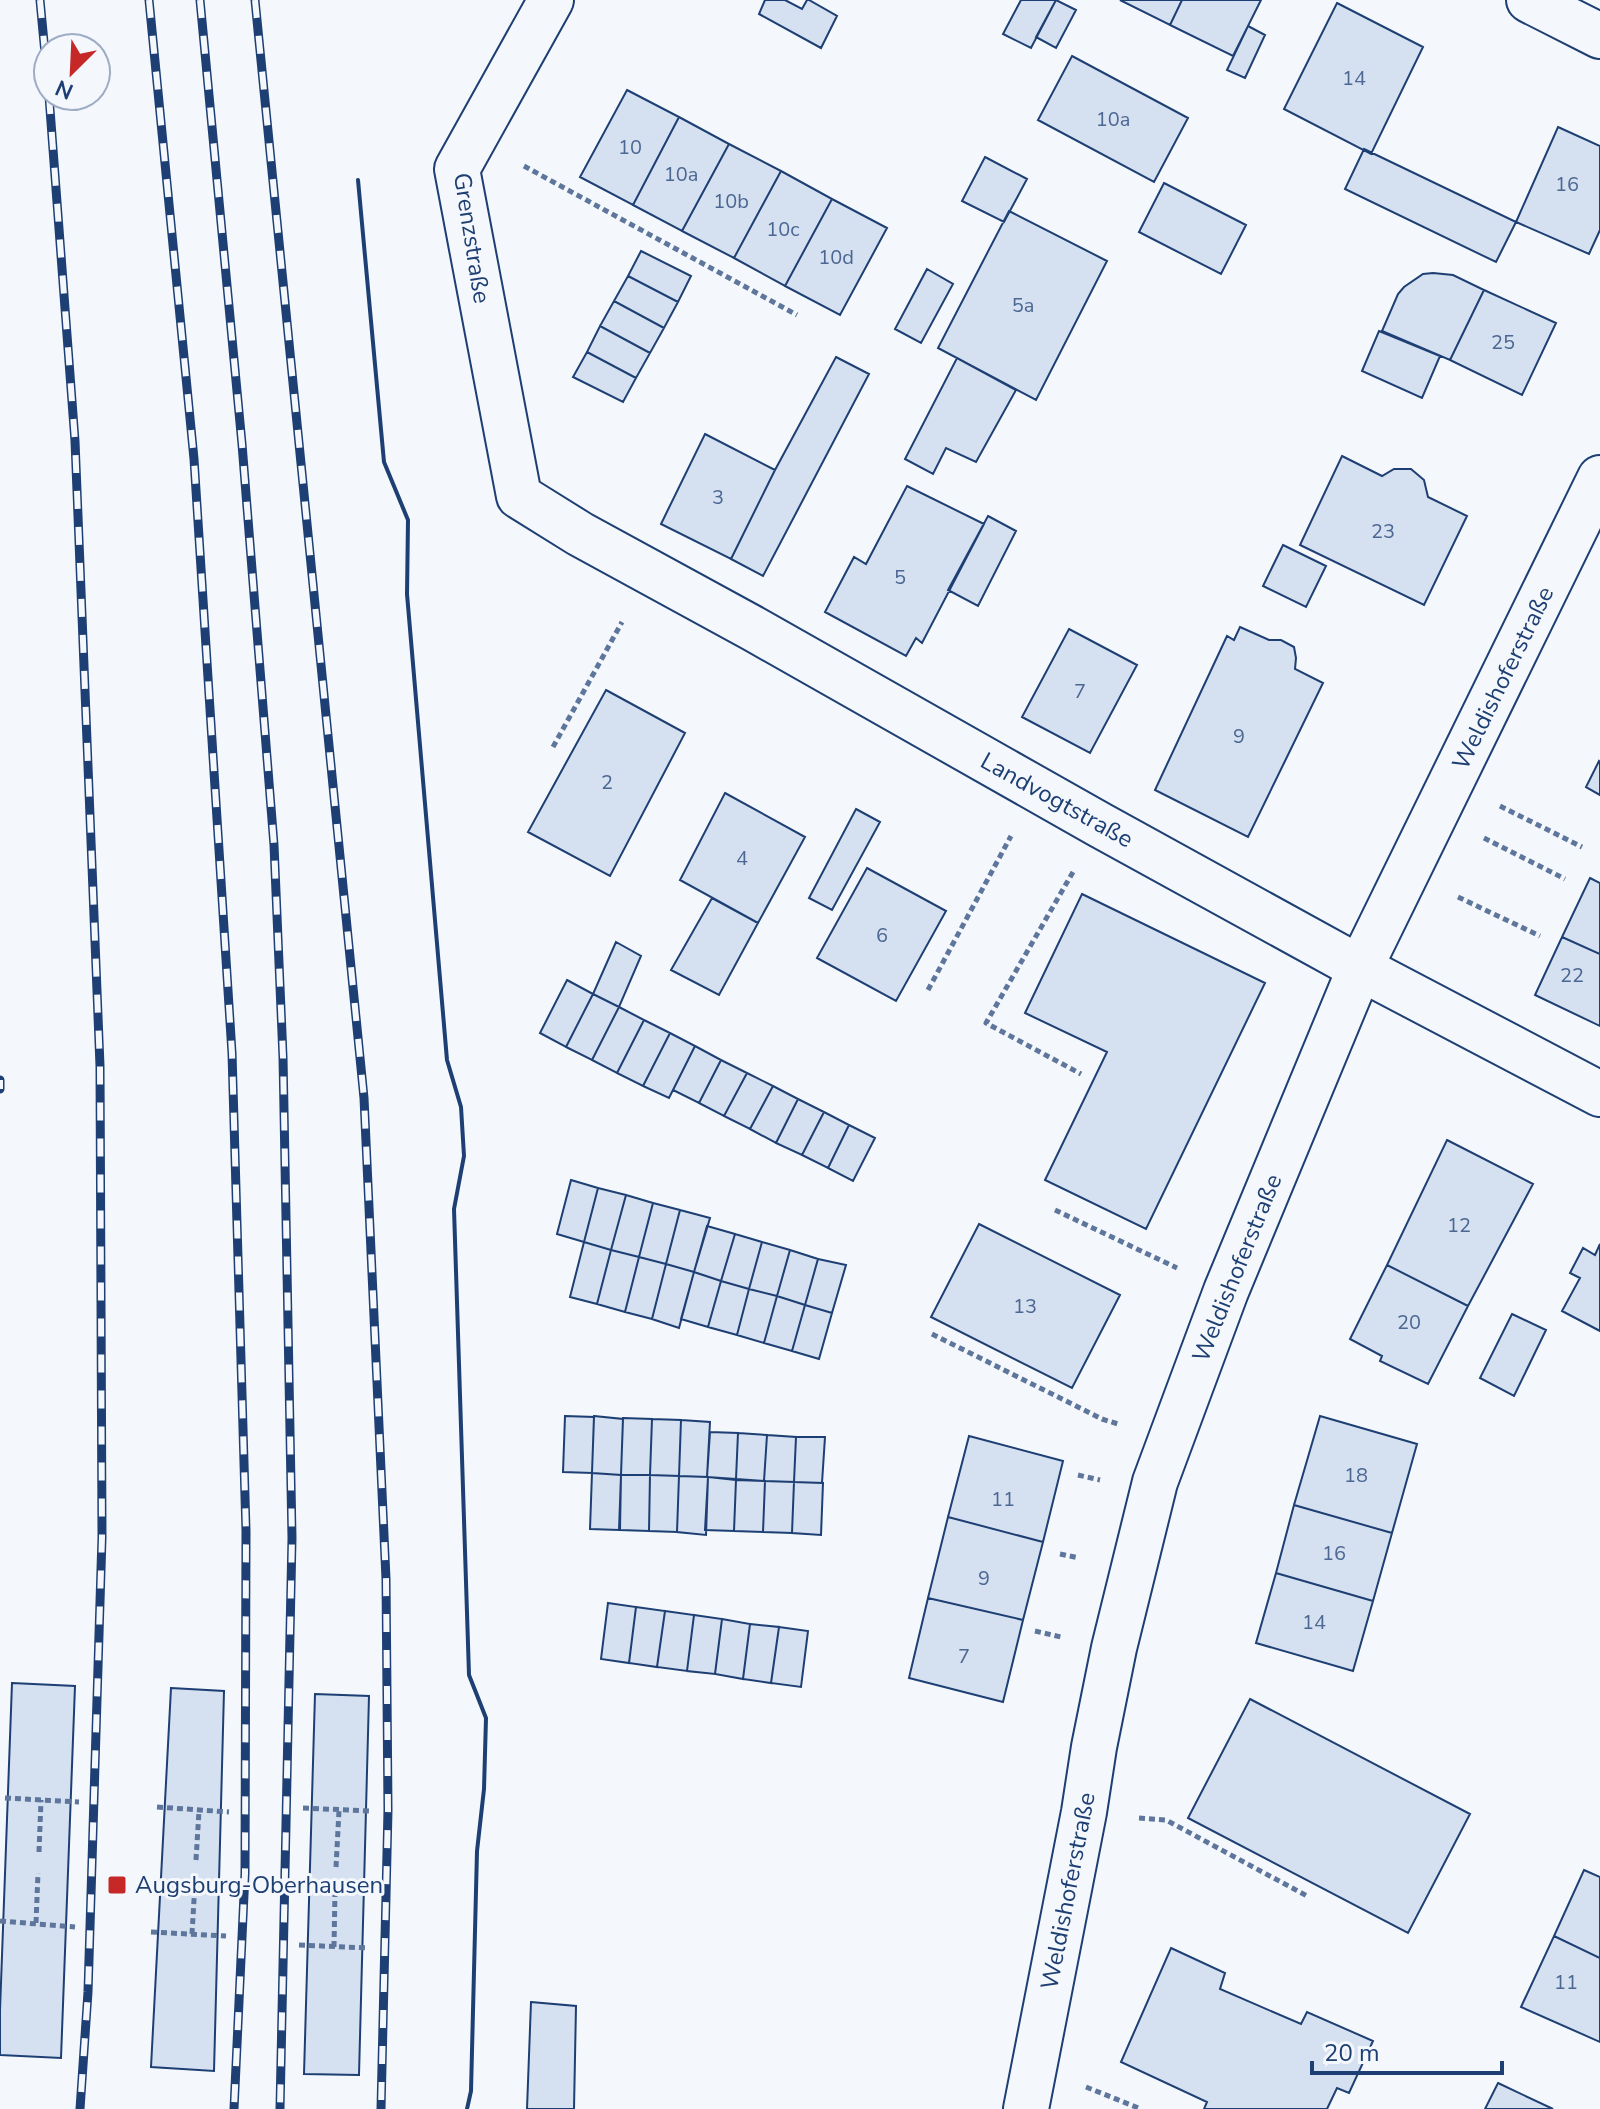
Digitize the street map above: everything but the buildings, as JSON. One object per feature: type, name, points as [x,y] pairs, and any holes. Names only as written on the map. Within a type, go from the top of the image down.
[{"type":"street","name":"Grenzstraße","points":[[519,496],[457,169],[551,0]]},
{"type":"street","points":[[1529,0],[1600,36]]},
{"type":"street","name":"Weldishoferstraße","points":[[1026,2109],[1094,1747],[1155,1482],[1226,1291],[1360,968],[1600,478]]},
{"type":"street","name":"Landvogtstraße","points":[[519,496],[580,534],[1100,825],[1360,968],[1600,1094]]},
{"type":"path","points":[[475,137],[797,315]]},
{"type":"path","points":[[553,747],[650,571]]},
{"type":"path","points":[[928,990],[1037,788]]},
{"type":"path","points":[[1444,798],[1582,847]]},
{"type":"path","points":[[1444,798],[1565,879]]},
{"type":"path","points":[[1081,1074],[986,1023],[1100,825]]},
{"type":"path","points":[[1407,872],[1540,936]]},
{"type":"path","points":[[1055,1210],[1226,1291]]},
{"type":"path","points":[[932,1334],[1102,1419],[1170,1441]]},
{"type":"path","points":[[5,1798],[79,1802]]},
{"type":"path","points":[[39,1852],[41,1800]]},
{"type":"path","points":[[157,1807],[229,1812]]},
{"type":"path","points":[[303,1808],[370,1811]]},
{"type":"path","points":[[196,1860],[199,1811]]},
{"type":"path","points":[[336,1867],[339,1811]]},
{"type":"path","points":[[1084,1812],[1166,1820],[1307,1896]]},
{"type":"path","points":[[36,1923],[38,1873]]},
{"type":"path","points":[[192,1934],[195,1883]]},
{"type":"path","points":[[334,1947],[335,1891]]},
{"type":"path","points":[[0,1921],[75,1927]]},
{"type":"path","points":[[151,1932],[226,1936]]},
{"type":"path","points":[[299,1945],[368,1948]]},
{"type":"railway","points":[[40,0],[43,32]]},
{"type":"railway","points":[[149,0],[194,459],[232,1053],[246,1531],[245,1873],[234,2109]]},
{"type":"railway","points":[[200,0],[242,444],[274,845],[283,1057],[292,1538],[280,2109]]},
{"type":"railway","points":[[255,0],[364,1098],[386,1579],[388,1810],[381,2109]]},
{"type":"railway","points":[[50,112],[75,441],[100,1066],[102,1537],[88,1992],[80,2109]]},
{"type":"railway","points":[[0,1080],[0,1089]]},
{"type":"wall","points":[[358,180],[384,462],[408,520],[407,594],[447,1060],[461,1107],[464,1156],[454,1209],[469,1675],[486,1718],[484,1789],[477,1851],[471,2091],[467,2109]]},
{"type":"place","name":"Augsburg-Oberhausen","points":[[117,1885]]}]
